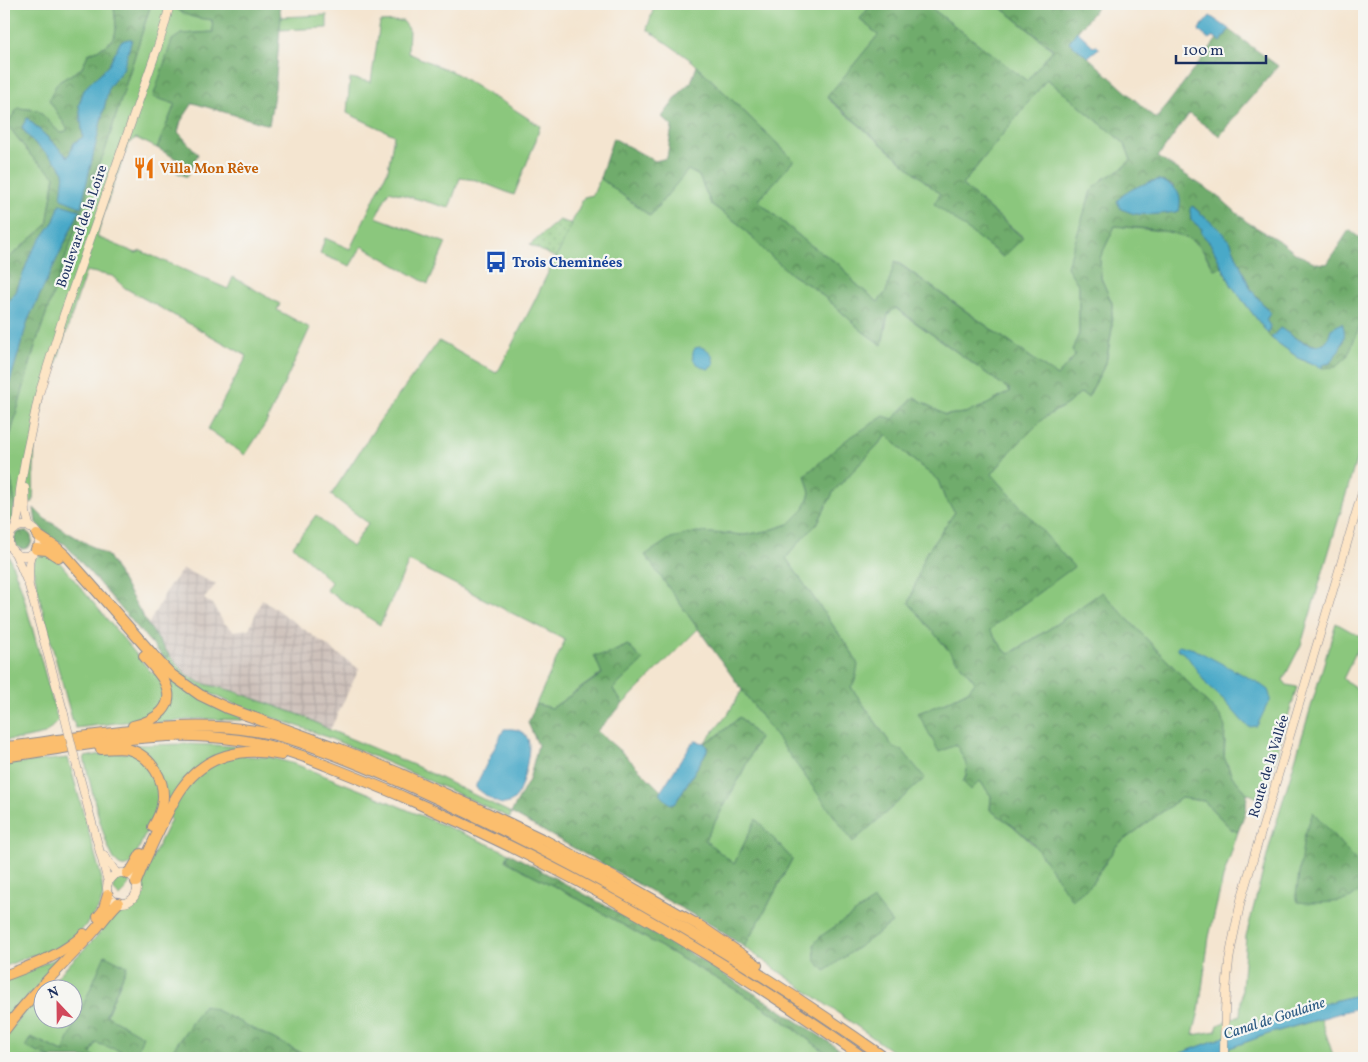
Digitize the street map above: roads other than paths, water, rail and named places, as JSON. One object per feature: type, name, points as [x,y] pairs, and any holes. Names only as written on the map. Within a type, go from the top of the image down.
[{"type":"highway","points":[[34,532],[62,552],[160,664],[192,690],[218,704],[315,739],[400,773],[546,841],[700,926],[827,1013],[831,1020]]},
{"type":"highway","points":[[34,552],[47,550],[53,552],[60,559],[160,675],[168,693],[168,700],[164,710],[148,722],[62,740]]},
{"type":"highway","points":[[4,747],[134,730],[196,726],[255,731],[309,745],[370,769],[473,815],[568,863],[703,939],[831,1020],[885,1058]]},
{"type":"highway","points":[[4,757],[141,738],[170,736],[197,736],[261,743],[301,755],[442,814],[574,879],[726,966],[864,1058]]},
{"type":"highway","points":[[55,750],[122,748],[142,756],[154,767],[163,789],[160,812],[137,862],[122,874]]},
{"type":"highway","points":[[136,882],[145,859],[175,798],[188,780],[210,762],[230,754],[250,751],[291,757],[313,765],[323,764]]},
{"type":"highway","points":[[4,976],[68,948],[83,935],[103,910],[108,895]]},
{"type":"highway","points":[[4,1031],[27,1001],[89,937],[118,903]]},
{"type":"main road","name":"Boulevard de la Loire","points":[[15,529],[25,460],[39,394],[51,354],[157,49],[170,4]]},
{"type":"main road","name":"Boulevard de la Loire","points":[[25,460],[26,513],[34,532]]},
{"type":"main road","name":"Route de la Vallée","points":[[1224,1058],[1226,989],[1241,900],[1364,486]]},
{"type":"main road","points":[[29,586],[29,563],[38,540],[34,532],[23,526],[15,529],[10,535],[9,543],[29,586],[101,850],[108,882],[108,895],[114,902],[118,903],[127,903],[134,898],[137,890],[136,882],[130,876],[122,874],[113,876],[108,882]]},
{"type":"main road","points":[[15,553],[23,556],[34,552]]},
{"type":"main road","points":[[101,850],[122,874]]},
{"type":"water","points":[[1210,16],[1229,29],[1221,42],[1213,36],[1209,39],[1200,32],[1199,29]]},
{"type":"water","points":[[1077,31],[1094,47],[1096,45],[1099,48],[1088,57],[1069,42]]},
{"type":"water","points":[[132,39],[123,69],[109,87],[81,207],[61,199],[64,172],[54,160],[31,140],[22,127],[27,118],[68,157],[74,143],[83,137],[79,105],[83,92],[109,65],[121,41]]},
{"type":"water","points":[[1159,180],[1177,191],[1180,199],[1179,211],[1162,214],[1142,214],[1121,209],[1117,201],[1126,193],[1142,185]]},
{"type":"water","points":[[60,204],[80,210],[28,320],[4,402],[4,306],[16,292],[31,253],[54,221]]},
{"type":"water","points":[[1192,206],[1230,241],[1250,288],[1270,313],[1266,320],[1270,326],[1268,334],[1232,286],[1210,243],[1201,233],[1202,229],[1191,220],[1190,209]]},
{"type":"water","points":[[1342,323],[1344,339],[1342,344],[1330,363],[1322,365],[1322,368],[1300,359],[1271,338],[1280,328],[1303,342],[1316,345],[1322,344],[1327,340],[1331,329]]},
{"type":"water","points":[[700,347],[709,351],[713,358],[714,365],[708,369],[693,359],[695,348]]},
{"type":"water","points":[[1179,645],[1194,649],[1257,682],[1268,690],[1270,702],[1257,726],[1249,727],[1207,685],[1187,656],[1179,650],[1177,647]]},
{"type":"water","points":[[504,729],[521,731],[528,739],[529,752],[523,780],[517,795],[509,803],[500,804],[476,788],[476,785]]},
{"type":"water","points":[[696,741],[704,743],[707,746],[707,751],[676,802],[670,804],[661,795],[661,791],[692,743]]},
{"type":"water","points":[[1364,993],[1364,1006],[1268,1034],[1202,1058],[1168,1058],[1289,1013]]},
{"type":"place","name":"Villa Mon Rêve","points":[[144,168]]},
{"type":"place","name":"Trois Cheminées","points":[[496,262]]},
{"type":"water label","name":"Canal de Goulaine","points":[[1274,1018]]}]
